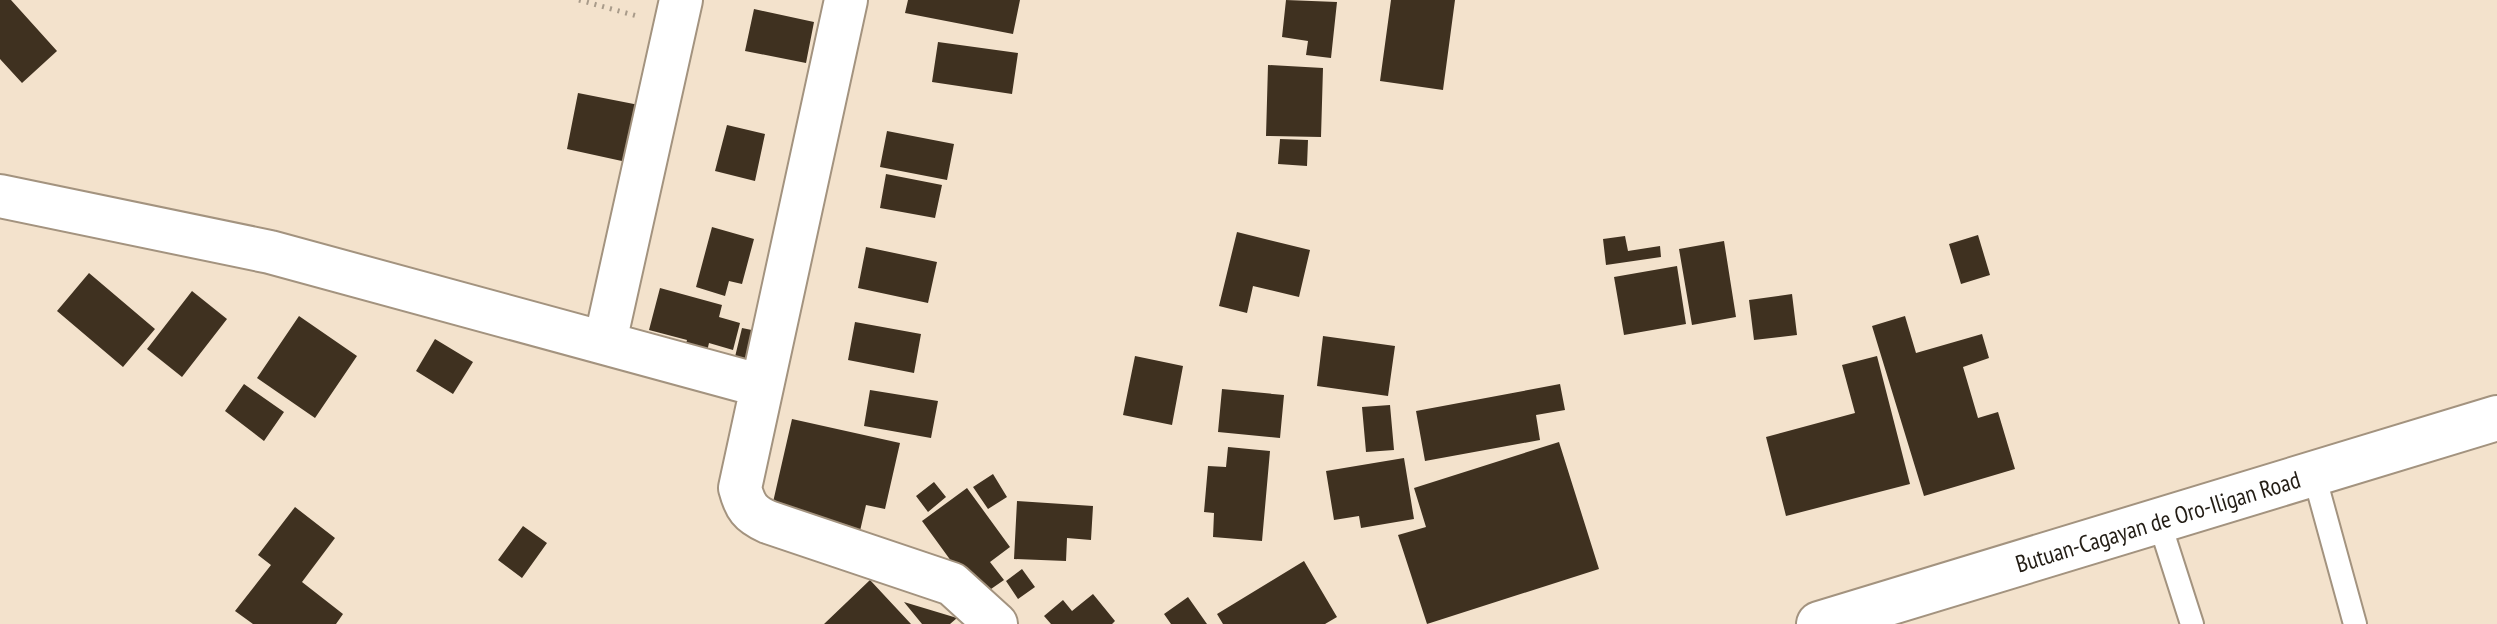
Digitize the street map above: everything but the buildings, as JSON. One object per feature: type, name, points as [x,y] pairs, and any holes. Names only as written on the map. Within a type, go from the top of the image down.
[{"type":"highway","name":"Butuan-Cagayan de Oro-Iligan Road","points":[[1819,624],[2158,518],[2497,418]]},
{"type":"street","points":[[846,0],[740,488],[751,515],[812,540],[952,584],[966,593],[996,624]]},
{"type":"street","points":[[605,342],[677,13]]},
{"type":"street","points":[[0,196],[270,252],[762,386]]},
{"type":"lane","points":[[2313,471],[2355,624]]},
{"type":"lane","points":[[2158,518],[2192,624]]},
{"type":"path","points":[[579,0],[677,13]]}]
